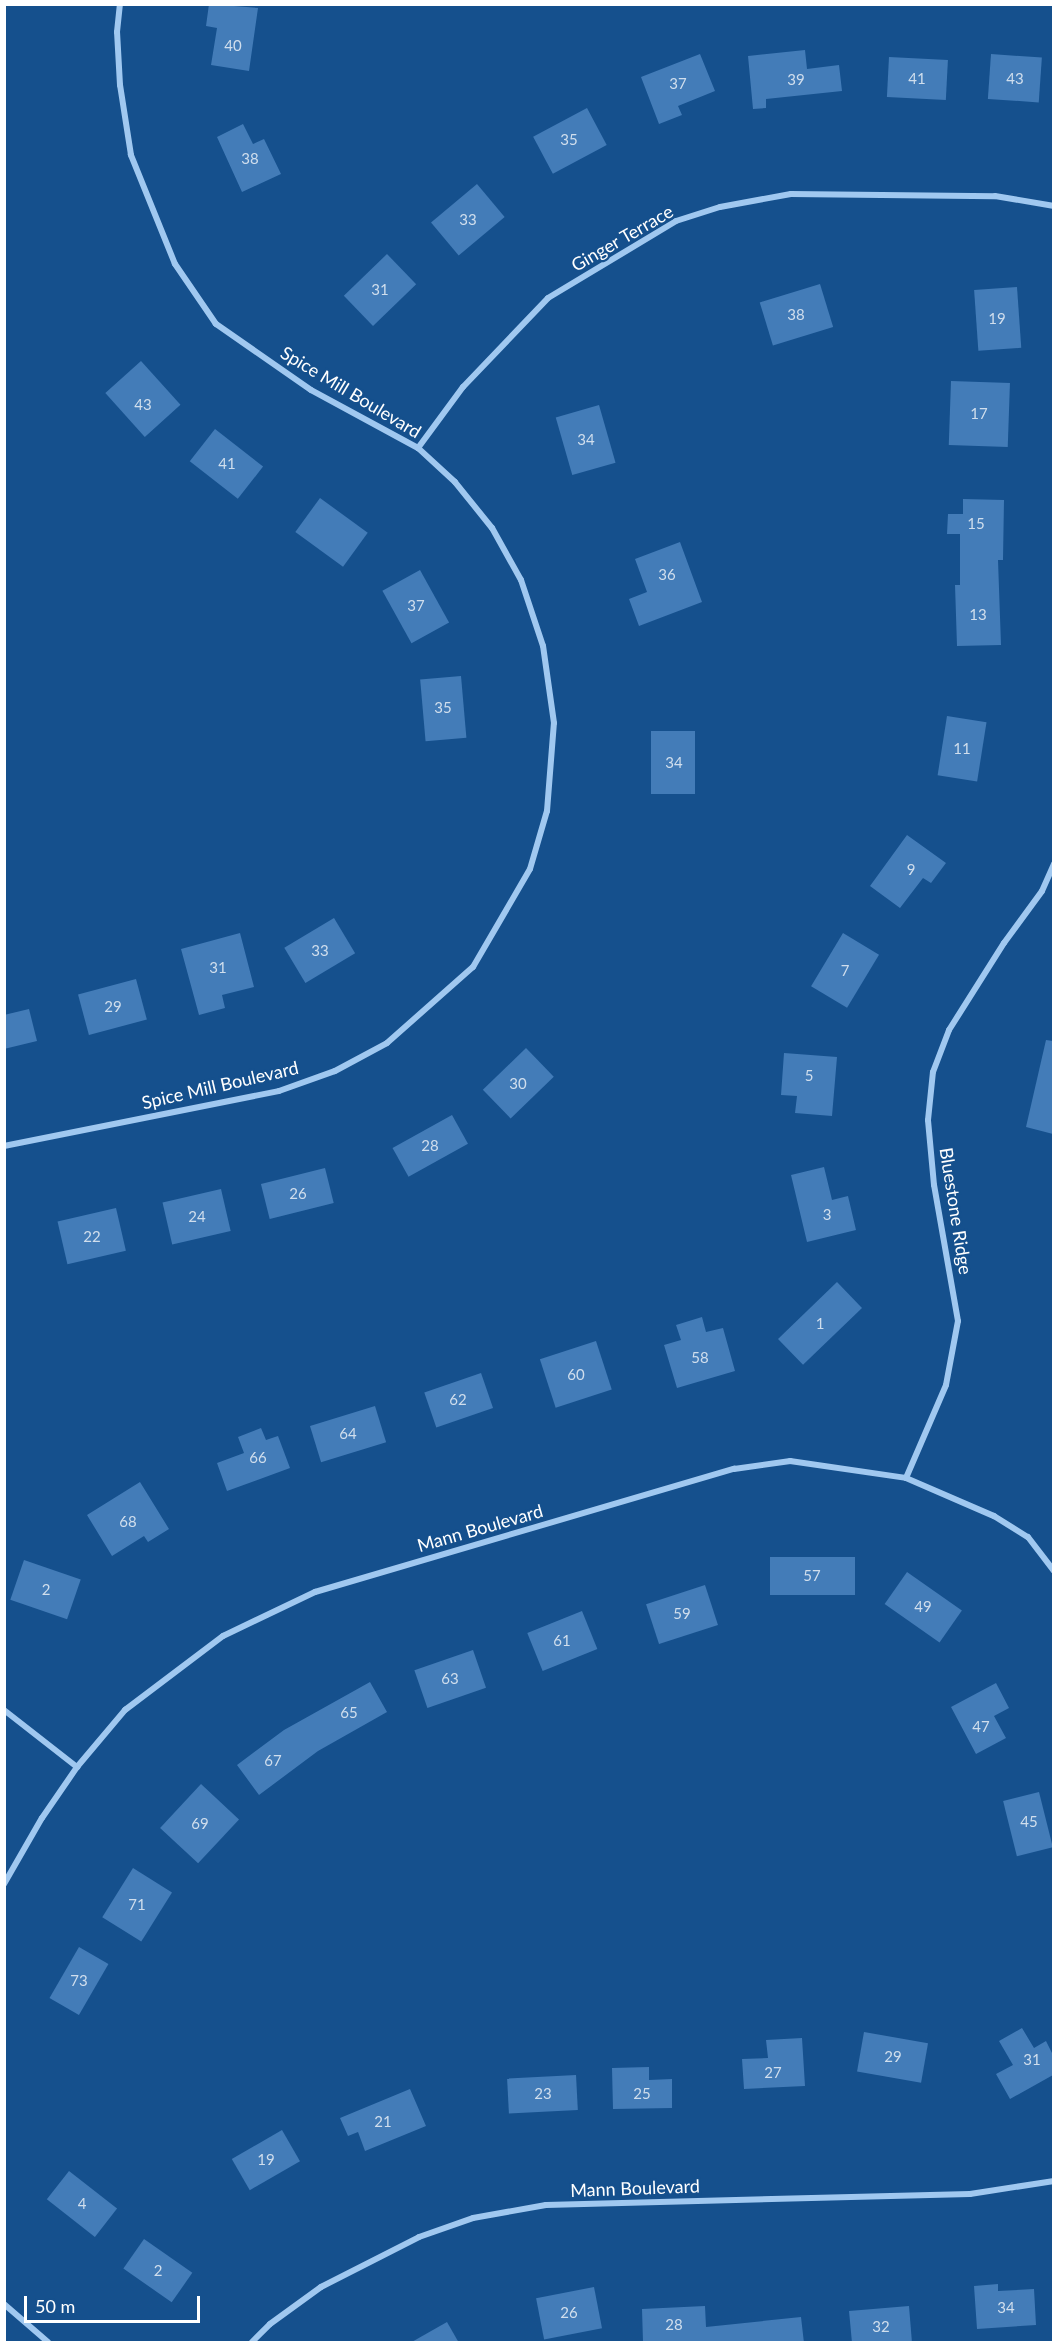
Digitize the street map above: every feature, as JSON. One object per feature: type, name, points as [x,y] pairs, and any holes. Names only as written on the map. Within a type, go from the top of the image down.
[{"type":"street","name":"Spice Mill Boulevard","points":[[4,1146],[279,1091],[335,1071],[387,1043],[473,967],[530,869],[546,811],[554,723],[543,646],[521,580],[485,519],[455,482],[418,448],[311,390],[216,324],[175,264],[131,155],[120,85],[117,32],[120,4]]},
{"type":"street","name":"Ginger Terrace","points":[[418,448],[463,387],[548,298],[676,221],[720,207],[791,194],[832,192],[995,196],[1053,206]]},
{"type":"street","name":"Bluestone Ridge","points":[[906,1478],[946,1385],[958,1321],[934,1185],[928,1120],[933,1072],[949,1030],[1004,943],[1042,891],[1053,864]]},
{"type":"street","name":"Mann Boulevard","points":[[4,1884],[42,1818],[77,1767],[125,1710],[223,1636],[315,1592],[734,1469],[790,1461],[906,1478],[994,1516],[1028,1537],[1053,1571]]},
{"type":"street","points":[[4,1710],[77,1767]]},
{"type":"street","name":"Mann Boulevard","points":[[252,2343],[270,2324],[321,2287],[419,2237],[473,2218],[546,2205],[970,2194],[1053,2181]]},
{"type":"street","points":[[4,2304],[48,2343]]},
{"type":"building","points":[[209,4],[258,8],[249,71],[211,65],[217,28],[206,26]]},
{"type":"building","points":[[805,50],[807,69],[839,65],[842,91],[766,99],[766,108],[753,109],[748,56]]},
{"type":"building","points":[[700,54],[715,91],[678,106],[682,115],[659,124],[641,77]]},
{"type":"building","points":[[991,54],[1042,58],[1039,102],[988,99]]},
{"type":"building","points":[[889,57],[948,60],[946,100],[887,97]]},
{"type":"building","points":[[587,108],[607,145],[553,174],[533,137]]},
{"type":"building","points":[[243,124],[253,144],[264,139],[281,174],[242,192],[217,137]]},
{"type":"building","points":[[477,184],[505,217],[459,256],[431,223]]},
{"type":"building","points":[[387,254],[416,284],[373,326],[344,296]]},
{"type":"building","points":[[820,284],[833,327],[773,345],[760,302]]},
{"type":"building","points":[[1017,287],[1021,348],[978,351],[974,290]]},
{"type":"building","points":[[141,361],[180,405],[145,437],[105,393]]},
{"type":"building","points":[[951,381],[1010,383],[1008,447],[949,445]]},
{"type":"building","points":[[599,405],[616,463],[572,475],[556,417]]},
{"type":"building","points":[[215,429],[263,467],[238,499],[190,461]]},
{"type":"building","points":[[320,498],[368,533],[343,567],[295,532]]},
{"type":"building","points":[[963,499],[1004,500],[1003,560],[998,560],[1001,645],[957,646],[955,585],[960,585],[960,534],[947,534],[948,514],[963,514]]},
{"type":"building","points":[[680,542],[702,602],[639,626],[629,599],[647,592],[635,559]]},
{"type":"building","points":[[420,570],[449,622],[411,643],[382,591]]},
{"type":"building","points":[[461,676],[466,738],[426,741],[420,680]]},
{"type":"building","points":[[947,716],[987,722],[977,782],[938,775]]},
{"type":"building","points":[[651,731],[695,731],[695,794],[651,794]]},
{"type":"building","points":[[907,835],[946,863],[931,883],[923,878],[900,908],[870,886]]},
{"type":"building","points":[[334,918],[355,953],[305,983],[284,948]]},
{"type":"building","points":[[240,933],[254,987],[222,995],[225,1008],[199,1015],[181,949]]},
{"type":"building","points":[[843,933],[879,955],[847,1008],[811,986]]},
{"type":"building","points":[[136,979],[147,1020],[89,1035],[78,995]]},
{"type":"building","points":[[29,1009],[37,1041],[4,1049],[4,1015]]},
{"type":"building","points":[[1046,1040],[1053,1041],[1053,1134],[1026,1127]]},
{"type":"building","points":[[526,1048],[554,1077],[511,1118],[483,1090]]},
{"type":"building","points":[[784,1053],[837,1057],[832,1116],[795,1113],[797,1096],[781,1095]]},
{"type":"building","points":[[452,1115],[468,1144],[409,1177],[393,1148]]},
{"type":"building","points":[[824,1167],[832,1200],[848,1196],[856,1230],[807,1242],[791,1175]]},
{"type":"building","points":[[325,1168],[334,1203],[270,1219],[261,1184]]},
{"type":"building","points":[[221,1189],[231,1231],[172,1244],[163,1202]]},
{"type":"building","points":[[116,1208],[126,1251],[67,1264],[58,1221]]},
{"type":"building","points":[[837,1282],[862,1308],[803,1365],[778,1339]]},
{"type":"building","points":[[702,1317],[706,1332],[723,1328],[735,1371],[677,1388],[664,1345],[681,1340],[676,1325]]},
{"type":"building","points":[[596,1341],[612,1390],[556,1408],[540,1359]]},
{"type":"building","points":[[481,1373],[493,1408],[436,1428],[424,1393]]},
{"type":"building","points":[[375,1406],[386,1442],[321,1462],[310,1426]]},
{"type":"building","points":[[261,1428],[266,1440],[278,1436],[290,1468],[227,1491],[217,1463],[244,1453],[238,1437]]},
{"type":"building","points":[[140,1482],[169,1529],[148,1542],[144,1536],[112,1556],[87,1515]]},
{"type":"building","points":[[770,1557],[855,1557],[855,1595],[770,1595]]},
{"type":"building","points":[[24,1560],[81,1580],[67,1619],[10,1600]]},
{"type":"building","points":[[907,1572],[962,1610],[940,1642],[885,1604]]},
{"type":"building","points":[[705,1585],[718,1625],[659,1644],[646,1604]]},
{"type":"building","points":[[582,1611],[597,1649],[543,1671],[527,1633]]},
{"type":"building","points":[[473,1650],[486,1688],[427,1708],[414,1670]]},
{"type":"building","points":[[370,1682],[387,1712],[318,1751],[259,1795],[237,1765],[284,1730]]},
{"type":"building","points":[[996,1683],[1009,1708],[994,1716],[1006,1738],[976,1754],[951,1707]]},
{"type":"building","points":[[201,1784],[239,1819],[198,1863],[160,1828]]},
{"type":"building","points":[[1039,1792],[1053,1847],[1017,1856],[1003,1801]]},
{"type":"building","points":[[133,1868],[172,1892],[141,1942],[102,1917]]},
{"type":"building","points":[[79,1947],[108,1964],[79,2015],[50,1998]]},
{"type":"building","points":[[1022,2028],[1034,2048],[1046,2041],[1053,2055],[1053,2075],[1010,2099],[996,2074],[1013,2065],[999,2041]]},
{"type":"building","points":[[864,2032],[928,2043],[921,2083],[857,2071]]},
{"type":"building","points":[[802,2038],[805,2086],[744,2089],[742,2059],[768,2058],[766,2040]]},
{"type":"building","points":[[649,2067],[649,2080],[672,2079],[672,2108],[613,2109],[612,2068]]},
{"type":"building","points":[[576,2075],[578,2110],[509,2114],[507,2079]]},
{"type":"building","points":[[410,2089],[426,2126],[365,2151],[358,2132],[348,2136],[340,2118]]},
{"type":"building","points":[[282,2130],[300,2161],[250,2190],[232,2159]]},
{"type":"building","points":[[69,2171],[117,2209],[95,2237],[47,2199]]},
{"type":"building","points":[[144,2239],[192,2273],[172,2302],[123,2268]]},
{"type":"building","points":[[998,2284],[998,2291],[1034,2289],[1036,2325],[977,2329],[974,2286]]},
{"type":"building","points":[[594,2287],[602,2328],[544,2339],[536,2298]]},
{"type":"building","points":[[705,2306],[706,2327],[801,2317],[804,2343],[643,2342],[642,2309]]},
{"type":"building","points":[[909,2306],[912,2343],[852,2343],[849,2311]]},
{"type":"building","points":[[447,2322],[459,2343],[410,2343]]}]
